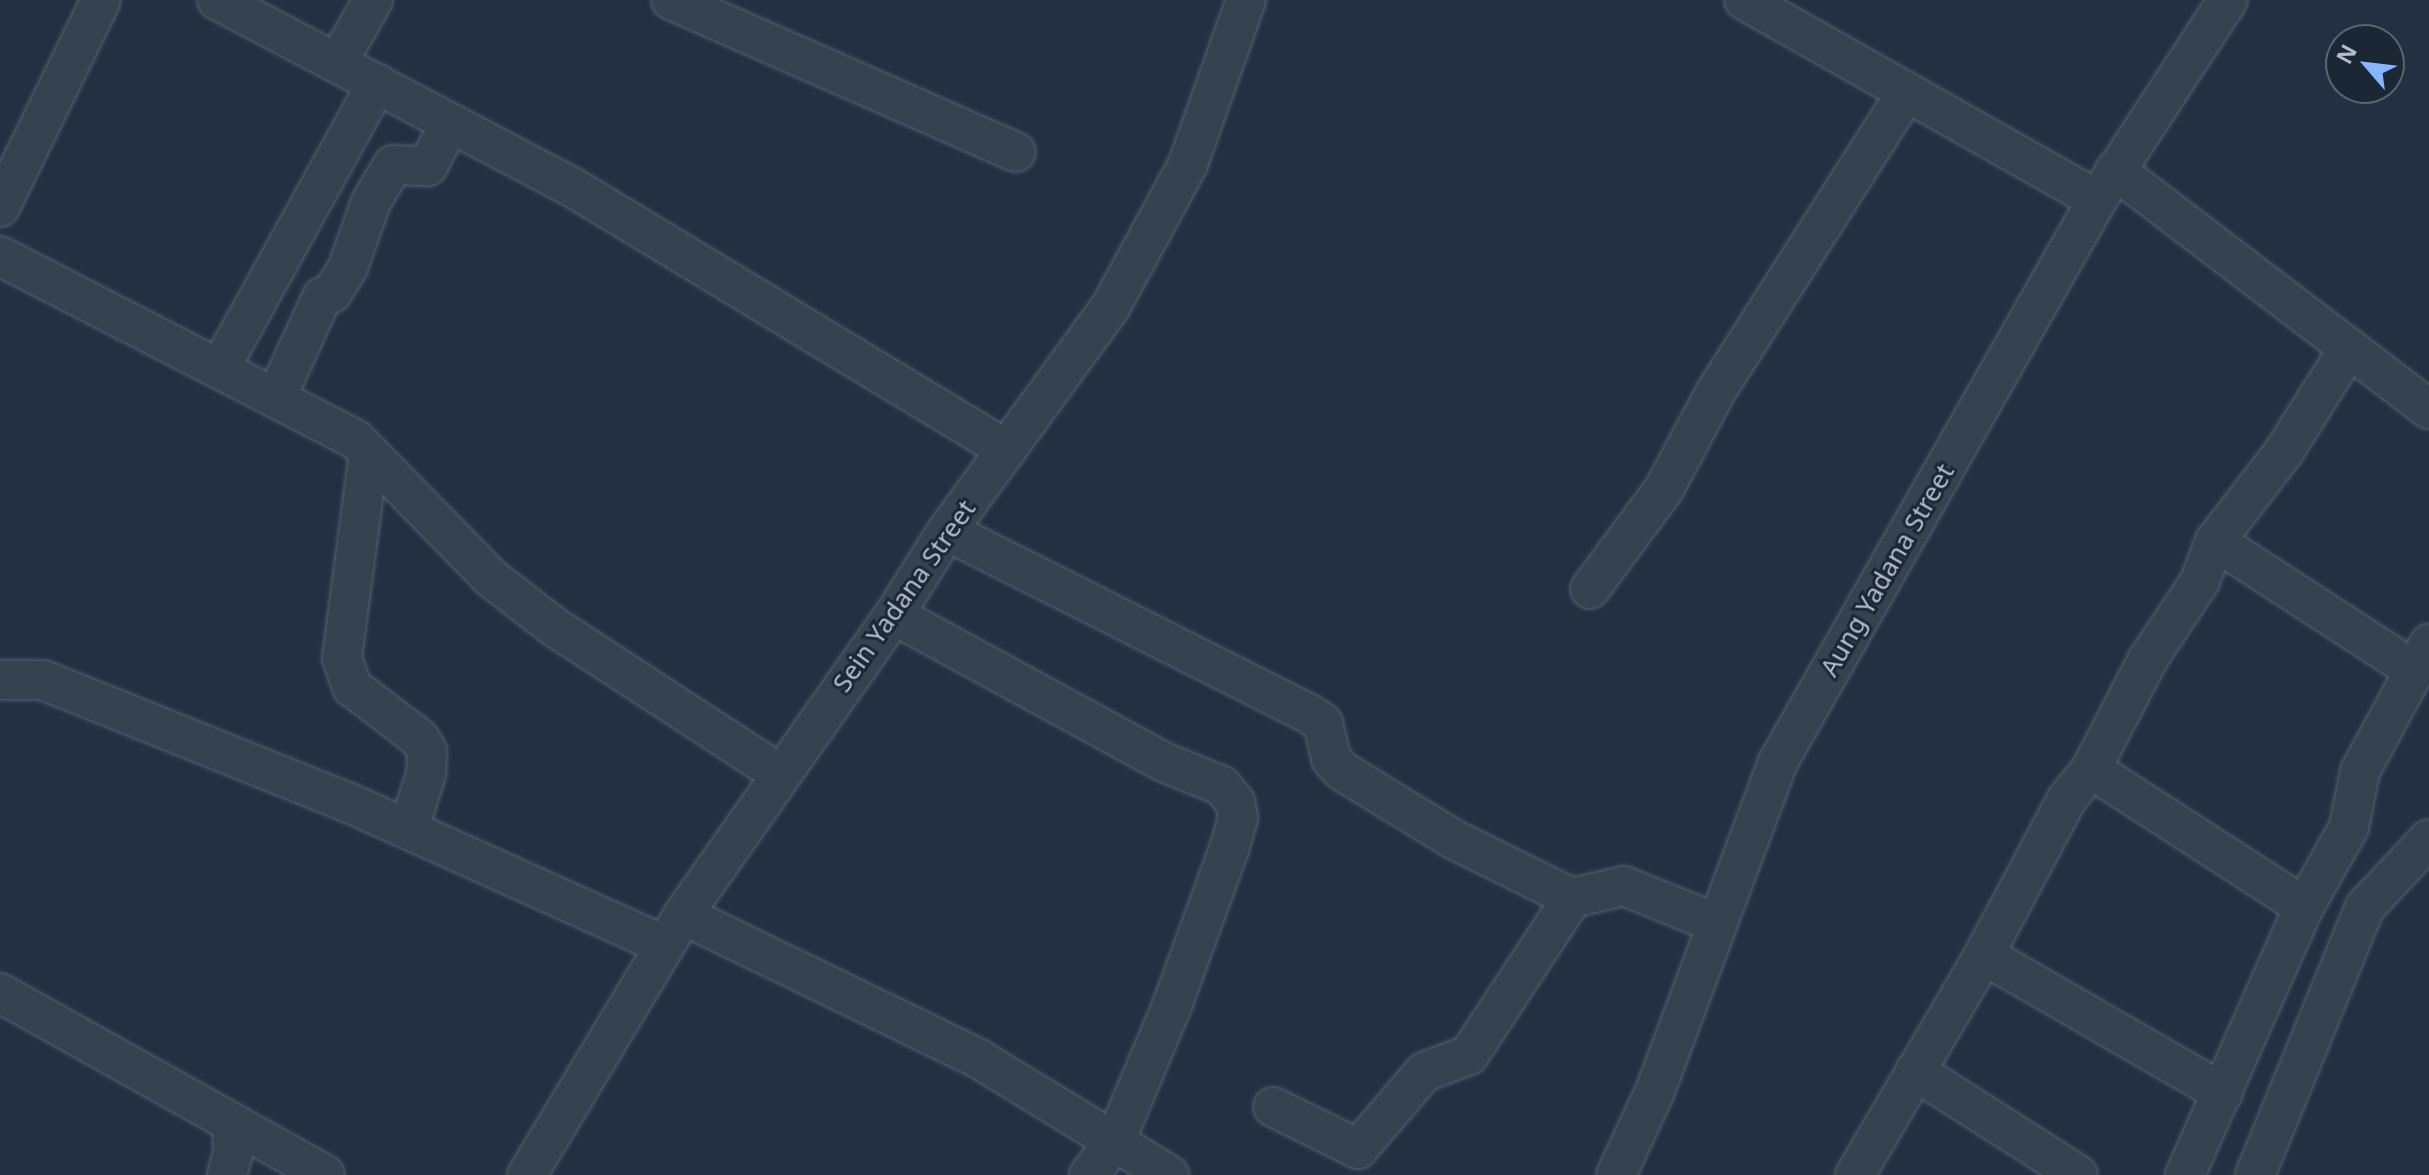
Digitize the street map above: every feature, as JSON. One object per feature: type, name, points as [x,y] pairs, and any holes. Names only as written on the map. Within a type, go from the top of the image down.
[{"type":"street","points":[[0,207],[101,0]]},
{"type":"street","points":[[217,0],[572,187],[1007,450]]},
{"type":"street","points":[[338,62],[373,0]]},
{"type":"street","points":[[671,0],[728,13],[1016,152]]},
{"type":"street","name":"Sein Yadana Street","points":[[527,1175],[674,930],[780,774],[894,615],[947,531],[1111,306],[1188,164],[1246,0]]},
{"type":"street","points":[[1744,0],[1906,93],[2106,185],[2349,348],[2429,409]]},
{"type":"street","name":"Aung Yadana Street","points":[[1616,1175],[1655,1091],[1715,923],[1778,762],[2106,185],[2228,0]]},
{"type":"street","points":[[220,368],[377,84]]},
{"type":"street","points":[[1590,589],[1664,489],[1715,393],[1906,93]]},
{"type":"street","points":[[276,398],[322,297],[332,293],[348,267],[371,202],[393,165],[428,166],[450,123]]},
{"type":"street","points":[[0,256],[356,440],[491,578],[540,617],[780,774]]},
{"type":"street","points":[[1855,1175],[1984,955],[2067,799],[2091,769],[2148,659],[2200,581],[2215,541],[2283,453],[2349,348]]},
{"type":"street","points":[[369,453],[342,658],[352,687],[419,738],[427,751],[426,774],[409,828]]},
{"type":"street","points":[[947,531],[1308,713],[1323,723],[1331,759],[1342,771],[1453,839],[1572,898],[1624,886],[1715,923]]},
{"type":"street","points":[[2185,1175],[2304,907],[2349,827],[2360,771],[2421,657],[2215,541]]},
{"type":"street","points":[[894,615],[1166,763],[1222,786],[1235,802],[1238,818],[1229,849],[1115,1141],[1089,1175]]},
{"type":"street","points":[[0,680],[43,680],[409,828],[674,930],[979,1059],[1169,1175]]},
{"type":"street","points":[[2091,769],[2304,907]]},
{"type":"street","points":[[2255,1175],[2365,907],[2429,839]]},
{"type":"street","points":[[1273,1107],[1358,1149],[1424,1072],[1469,1055],[1572,898]]},
{"type":"street","points":[[1984,955],[2223,1093]]},
{"type":"street","points":[[0,993],[325,1175]]},
{"type":"street","points":[[1915,1071],[2078,1175]]},
{"type":"street","points":[[227,1175],[232,1123]]}]
